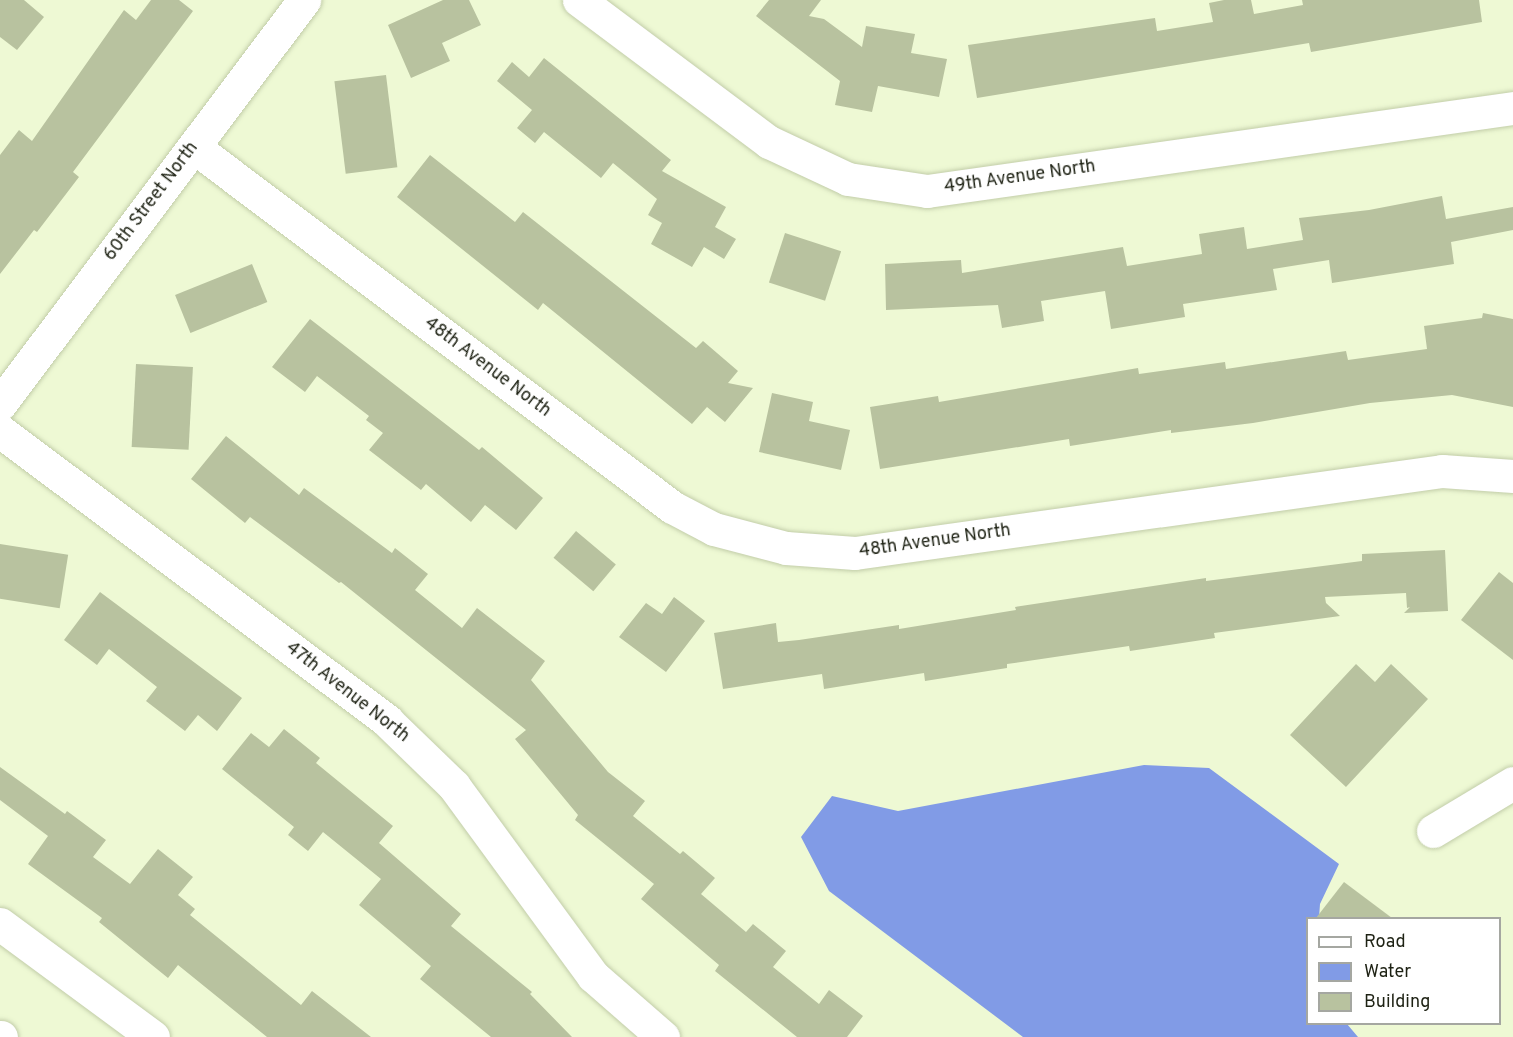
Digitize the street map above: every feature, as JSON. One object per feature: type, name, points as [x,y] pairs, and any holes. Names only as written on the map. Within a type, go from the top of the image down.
[{"type":"street","name":"60th Street North","points":[[0,404],[304,0]]},
{"type":"street","name":"49th Avenue North","points":[[579,0],[770,142],[848,179],[927,191],[1513,108]]},
{"type":"street","name":"48th Avenue North","points":[[194,147],[672,507],[714,529],[786,548],[855,554],[1442,471],[1513,476]]},
{"type":"street","name":"47th Avenue North","points":[[0,431],[387,721],[454,786],[593,976],[663,1037]]},
{"type":"street","points":[[1433,831],[1513,783]]},
{"type":"street","points":[[0,924],[153,1037]]},
{"type":"water","points":[[1144,765],[1209,768],[1339,864],[1320,904],[1319,917],[1306,917],[1306,1025],[1348,1025],[1358,1037],[1023,1037],[829,891],[801,837],[832,796],[898,811]]},
{"type":"building","points":[[0,0],[24,0],[44,17],[17,50],[0,37]]},
{"type":"building","points":[[151,0],[179,0],[193,11],[73,172],[79,177],[37,232],[34,230],[0,274],[0,155],[19,130],[32,141],[124,10],[136,20]]},
{"type":"building","points":[[443,0],[469,0],[481,25],[442,43],[450,61],[411,78],[388,25]]},
{"type":"building","points":[[769,0],[821,0],[809,16],[824,19],[862,47],[866,26],[915,34],[911,53],[947,59],[939,97],[878,86],[872,112],[835,105],[840,81],[756,16]]},
{"type":"building","points":[[1224,0],[1251,0],[1254,14],[1303,5],[1302,0],[1479,0],[1482,22],[1311,52],[1309,43],[977,98],[968,45],[1155,18],[1157,31],[1213,22],[1209,3]]},
{"type":"building","points":[[544,58],[671,160],[662,171],[726,207],[715,227],[736,239],[724,259],[704,247],[692,267],[651,244],[662,223],[648,215],[657,199],[613,163],[601,178],[544,132],[535,143],[517,128],[532,110],[497,81],[512,62],[529,77]]},
{"type":"building","points":[[386,75],[397,167],[346,174],[334,81]]},
{"type":"building","points":[[430,155],[515,222],[523,212],[696,348],[703,341],[738,371],[728,383],[753,388],[725,422],[707,407],[692,424],[543,303],[538,310],[397,197]]},
{"type":"building","points":[[1442,196],[1446,219],[1513,207],[1513,230],[1451,242],[1454,264],[1332,283],[1329,260],[1273,269],[1277,290],[1183,304],[1185,317],[1111,329],[1105,291],[1041,301],[1044,321],[1002,328],[998,305],[886,310],[885,264],[961,260],[962,273],[1123,247],[1127,266],[1202,254],[1199,234],[1244,227],[1247,249],[1303,240],[1299,218],[1369,210]]},
{"type":"building","points":[[785,233],[841,251],[825,301],[769,282]]},
{"type":"building","points":[[252,264],[267,302],[190,333],[175,295]]},
{"type":"building","points":[[1483,313],[1513,319],[1513,407],[1452,395],[1370,403],[1253,423],[1171,433],[1171,430],[1070,446],[1069,439],[880,469],[870,407],[938,396],[939,402],[1138,368],[1139,374],[1225,362],[1226,369],[1346,351],[1348,360],[1427,349],[1424,326],[1482,318]]},
{"type":"building","points":[[310,319],[479,450],[482,447],[543,498],[516,530],[485,505],[471,522],[426,484],[421,490],[369,450],[383,433],[366,420],[369,416],[317,376],[305,392],[272,367]]},
{"type":"building","points":[[136,364],[193,367],[189,450],[132,447]]},
{"type":"building","points":[[772,393],[813,402],[809,421],[850,430],[841,470],[759,452]]},
{"type":"building","points":[[226,436],[299,495],[304,488],[392,553],[395,548],[428,574],[415,590],[462,628],[477,608],[545,661],[531,680],[608,772],[645,801],[633,816],[680,854],[683,851],[715,878],[701,894],[746,932],[753,924],[786,951],[773,967],[819,1004],[829,990],[863,1016],[847,1037],[797,1037],[715,971],[719,965],[641,899],[654,884],[575,820],[578,815],[515,739],[526,730],[341,582],[339,583],[250,517],[245,523],[191,479]]},
{"type":"building","points":[[576,531],[616,564],[593,591],[554,558]]},
{"type":"building","points":[[0,544],[68,555],[60,608],[0,599]]},
{"type":"building","points":[[1445,550],[1448,611],[1404,613],[1410,607],[1407,608],[1406,593],[1325,597],[1326,603],[1340,616],[1214,633],[1215,638],[1130,651],[1129,646],[1007,664],[1007,668],[925,681],[924,673],[824,689],[822,674],[723,689],[714,633],[776,623],[778,642],[899,625],[899,629],[1016,610],[1015,607],[1206,578],[1206,581],[1362,561],[1362,554]]},
{"type":"building","points":[[1499,572],[1513,583],[1513,660],[1461,620]]},
{"type":"building","points":[[100,592],[242,698],[217,731],[198,715],[185,731],[146,701],[157,687],[109,649],[97,665],[64,640]]},
{"type":"building","points":[[674,597],[705,621],[666,672],[619,637],[646,603],[662,614]]},
{"type":"building","points":[[1356,664],[1375,682],[1391,664],[1428,699],[1346,787],[1290,735]]},
{"type":"building","points":[[284,729],[320,758],[316,763],[393,826],[379,843],[461,914],[451,926],[532,992],[530,994],[572,1037],[491,1037],[420,979],[431,966],[359,905],[381,879],[323,832],[308,851],[288,835],[294,827],[222,769],[251,733],[269,747]]},
{"type":"building","points":[[0,767],[65,814],[67,811],[106,840],[93,857],[130,884],[158,849],[193,877],[178,895],[195,909],[190,915],[301,1005],[312,991],[371,1037],[267,1037],[178,965],[168,978],[99,922],[102,918],[28,864],[48,836],[0,800]]},
{"type":"building","points":[[1344,882],[1391,917],[1317,917]]}]
